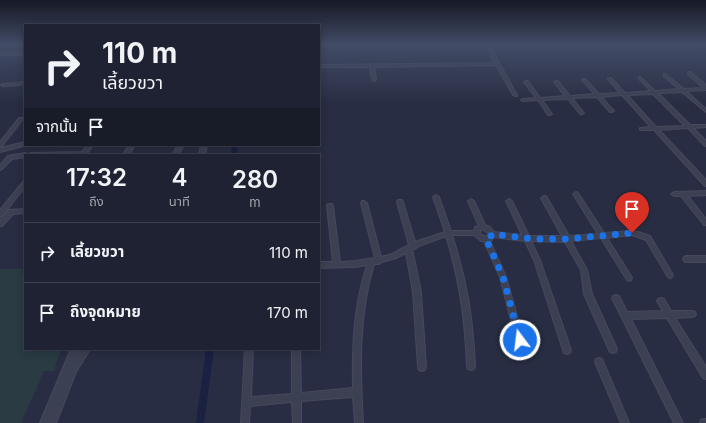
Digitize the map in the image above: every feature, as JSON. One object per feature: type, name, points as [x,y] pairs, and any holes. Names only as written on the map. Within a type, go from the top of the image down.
[{"type":"street","points":[[320,66],[451,65]]},
{"type":"street","points":[[497,65],[515,95]]},
{"type":"street","points":[[372,66],[374,80]]},
{"type":"street","points":[[689,73],[706,88]]},
{"type":"street","points":[[665,75],[706,111]]},
{"type":"street","points":[[640,78],[706,144]]},
{"type":"street","points":[[610,79],[706,184]]},
{"type":"street","points":[[584,80],[612,111]]},
{"type":"street","points":[[3,85],[24,82]]},
{"type":"street","points":[[526,82],[550,114]]},
{"type":"street","points":[[556,82],[582,113]]},
{"type":"street","points":[[523,100],[683,91],[706,88]]},
{"type":"street","points":[[0,145],[21,120]]},
{"type":"street","points":[[642,129],[706,126]]},
{"type":"street","points":[[0,150],[24,144]]},
{"type":"street","points":[[0,160],[24,155]]},
{"type":"street","points":[[0,168],[10,157]]},
{"type":"street","points":[[0,214],[24,184]]},
{"type":"street","points":[[674,194],[706,193]]},
{"type":"street","points":[[576,194],[629,278]]},
{"type":"street","points":[[683,194],[706,223]]},
{"type":"street","points":[[436,197],[448,233],[465,297],[471,366]]},
{"type":"street","points":[[544,198],[584,270],[588,294],[613,349]]},
{"type":"street","points":[[471,201],[483,227],[490,230],[489,237],[503,277],[520,340]]},
{"type":"street","points":[[509,201],[537,260],[567,350]]},
{"type":"street","points":[[400,202],[411,248],[417,292],[422,367]]},
{"type":"street","points":[[359,423],[357,392],[359,306],[365,278],[375,262],[364,203]]},
{"type":"street","points":[[330,206],[337,264]]},
{"type":"street","points":[[0,224],[11,212],[24,211]]},
{"type":"street","points":[[476,233],[478,228],[483,227]]},
{"type":"street","points":[[320,265],[375,262],[394,256],[448,233],[476,233],[481,238],[567,239],[632,233],[646,237],[670,275]]},
{"type":"street","points":[[686,259],[705,260]]},
{"type":"street","points":[[616,298],[679,423]]},
{"type":"street","points":[[661,301],[702,363],[706,375]]},
{"type":"street","points":[[625,316],[670,316],[692,314]]},
{"type":"street","points":[[52,423],[76,350]]},
{"type":"street","points":[[44,423],[69,372],[85,350]]},
{"type":"street","points":[[245,423],[249,350]]},
{"type":"street","points":[[296,350],[297,423]]},
{"type":"street","points":[[599,362],[625,423]]},
{"type":"street","points":[[246,402],[357,392]]},
{"type":"shaded area","points":[[0,269],[24,269],[21,274],[24,274],[24,350],[61,350],[54,371],[44,371],[21,423],[0,423]]},
{"type":"waterway","points":[[234,154],[235,146]]},
{"type":"waterway","points":[[200,423],[210,350]]},
{"type":"route","points":[[520,340],[503,277],[486,239],[490,238],[492,234],[527,239],[567,239],[632,233]]}]
